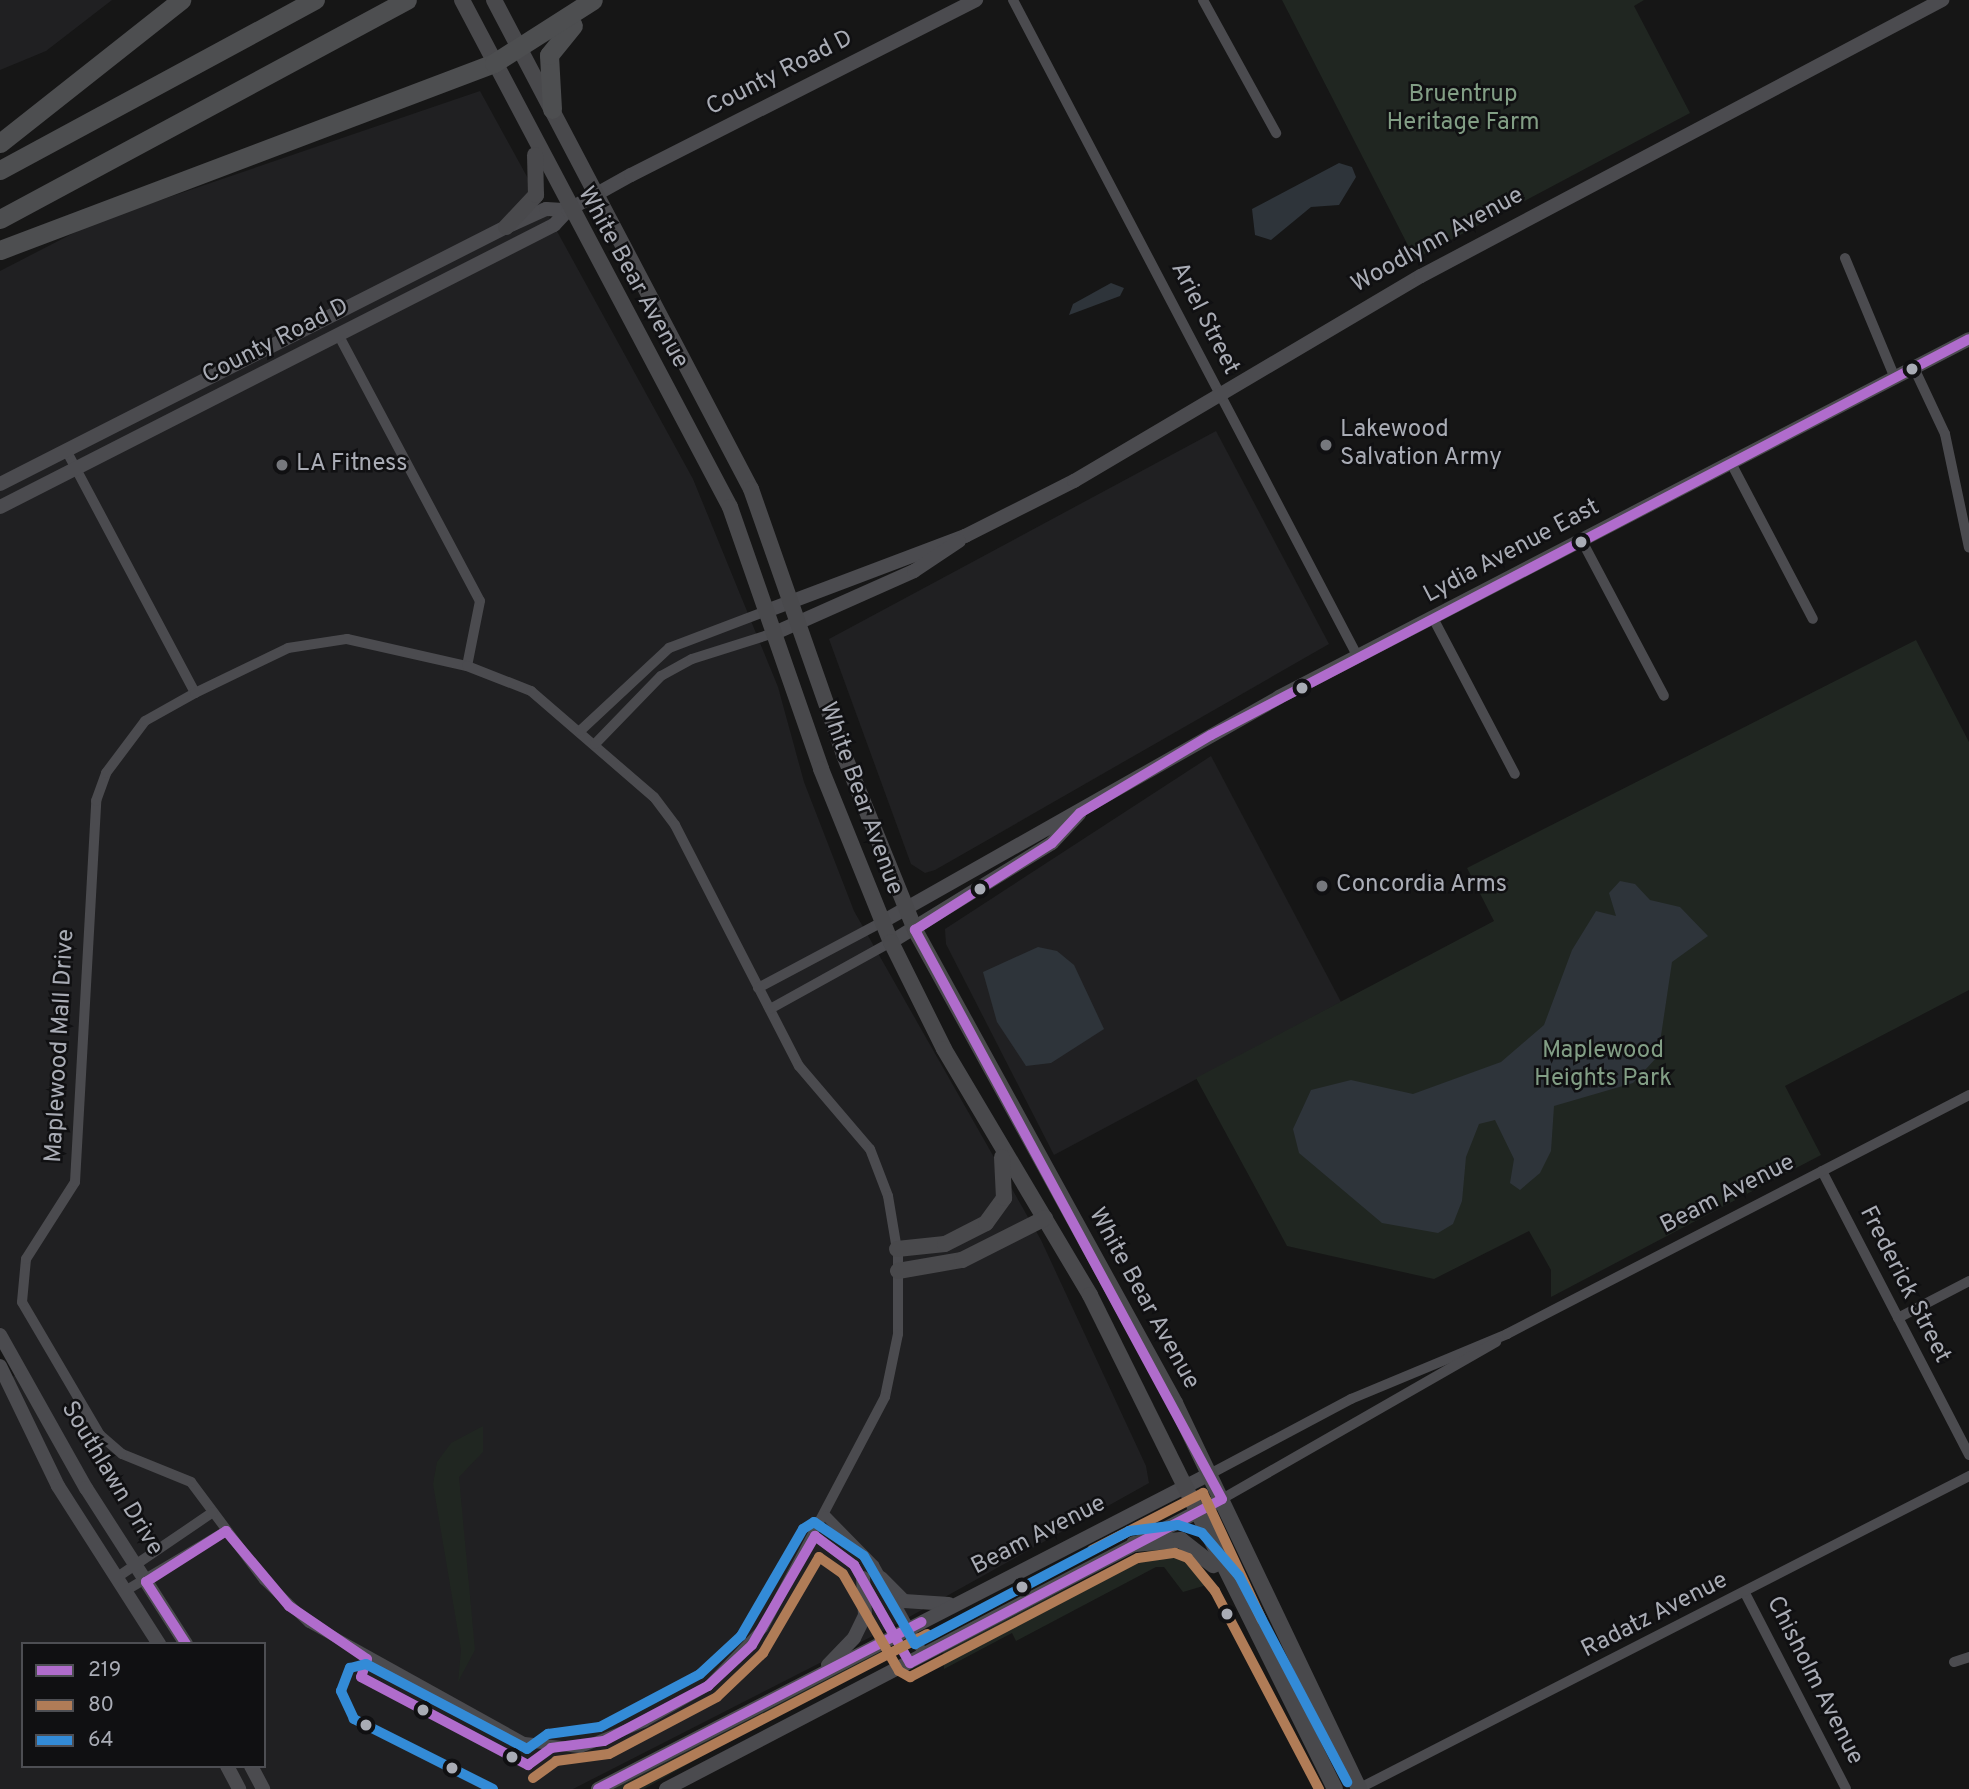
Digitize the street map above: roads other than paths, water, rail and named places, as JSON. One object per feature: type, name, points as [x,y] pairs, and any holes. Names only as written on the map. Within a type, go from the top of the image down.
[{"type":"highway","points":[[0,143],[181,0]]},
{"type":"highway","points":[[0,170],[315,0]]},
{"type":"highway","points":[[0,219],[407,0]]},
{"type":"highway","points":[[0,250],[494,63],[593,0]]},
{"type":"highway","points":[[552,109],[549,55],[600,0]]},
{"type":"main road","name":"White Bear Avenue","points":[[462,0],[568,209],[715,475],[769,610],[891,942],[994,1135],[1090,1295],[1227,1583],[1335,1789]]},
{"type":"main road","name":"White Bear Avenue","points":[[494,0],[733,453],[794,601],[844,755],[905,910],[1210,1474],[1358,1789]]},
{"type":"main road","points":[[506,227],[536,195],[533,142]]},
{"type":"main road","points":[[897,1249],[952,1241],[997,1211],[1007,1171],[994,1135]]},
{"type":"main road","points":[[898,1271],[962,1260],[1045,1217]]},
{"type":"main road","points":[[1134,1544],[1186,1541],[1227,1583]]},
{"type":"street","name":"County Road D","points":[[0,507],[554,225],[568,209],[976,0]]},
{"type":"street","name":"Ariel Street","points":[[1013,0],[1358,657]]},
{"type":"street","points":[[1203,0],[1276,132]]},
{"type":"street","name":"Woodlynn Avenue","points":[[769,610],[965,536],[1083,476],[1219,394],[1516,223],[1942,0]]},
{"type":"street","name":"County Road D","points":[[0,484],[506,227],[546,209],[568,209]]},
{"type":"street","points":[[1845,258],[1895,378]]},
{"type":"street","points":[[338,336],[480,601],[467,666]]},
{"type":"street","name":"Lydia Avenue East","points":[[882,922],[1358,657],[1969,339]]},
{"type":"street","points":[[1913,368],[1945,434],[1969,548]]},
{"type":"street","points":[[66,450],[78,467],[195,693]]},
{"type":"street","points":[[1731,463],[1813,619]]},
{"type":"street","name":"Woodlynn Avenue","points":[[777,632],[928,565],[965,536]]},
{"type":"street","points":[[1582,541],[1664,696]]},
{"type":"street","points":[[580,732],[669,648],[769,610]]},
{"type":"street","points":[[1433,618],[1515,774]]},
{"type":"street","points":[[595,744],[661,676],[692,659],[777,632]]},
{"type":"street","name":"Maplewood Mall Drive","points":[[323,639],[467,666],[531,691],[595,744],[675,825],[799,1066],[870,1149],[888,1196],[897,1249],[898,1334],[885,1397],[815,1536],[752,1645],[708,1686],[604,1741],[551,1748],[524,1742],[320,1632],[272,1590],[191,1482],[122,1454],[100,1435],[28,1317],[20,1289],[26,1259],[75,1182],[96,801],[130,736],[195,693],[288,648],[323,639]]},
{"type":"street","name":"Lydia Avenue East","points":[[891,942],[915,930],[1052,843],[1080,813]]},
{"type":"street","points":[[758,988],[882,922]]},
{"type":"street","points":[[769,1009],[891,942]]},
{"type":"street","name":"Beam Avenue","points":[[598,1789],[1351,1399],[1507,1334],[1969,1095]]},
{"type":"street","name":"Frederick Street","points":[[1822,1171],[1969,1455]]},
{"type":"street","points":[[1898,1318],[1969,1281]]},
{"type":"street","name":"Beam Avenue","points":[[666,1789],[1222,1499],[1420,1391],[1507,1334]]},
{"type":"street","name":"Southlawn Drive","points":[[0,1335],[146,1582],[185,1642]]},
{"type":"street","name":"Southlawn Drive","points":[[0,1366],[58,1486],[158,1642]]},
{"type":"street","name":"Radatz Avenue","points":[[1358,1789],[1969,1476]]},
{"type":"street","points":[[116,1578],[212,1513]]},
{"type":"street","points":[[825,1516],[854,1539],[881,1578],[909,1662]]},
{"type":"street","points":[[125,1591],[146,1582],[226,1531]]},
{"type":"street","points":[[815,1536],[843,1552],[901,1633],[925,1655]]},
{"type":"street","points":[[817,1675],[854,1638],[865,1615],[863,1578]]},
{"type":"street","points":[[881,1578],[916,1605],[957,1603]]},
{"type":"street","name":"Chisholm Avenue","points":[[1745,1593],[1846,1789]]},
{"type":"street","points":[[1954,1662],[1969,1657]]},
{"type":"street","points":[[228,1768],[239,1789]]},
{"type":"street","points":[[252,1768],[263,1789]]},
{"type":"place","name":"Lakewood Salvation Army","points":[[1326,445]]},
{"type":"place","name":"LA Fitness","points":[[282,465]]},
{"type":"place","name":"Concordia Arms","points":[[1322,886]]},
{"type":"park label","name":"Bruentrup Heritage Farm","points":[[1463,110]]},
{"type":"park label","name":"Maplewood Heights Park","points":[[1603,1066]]}]
